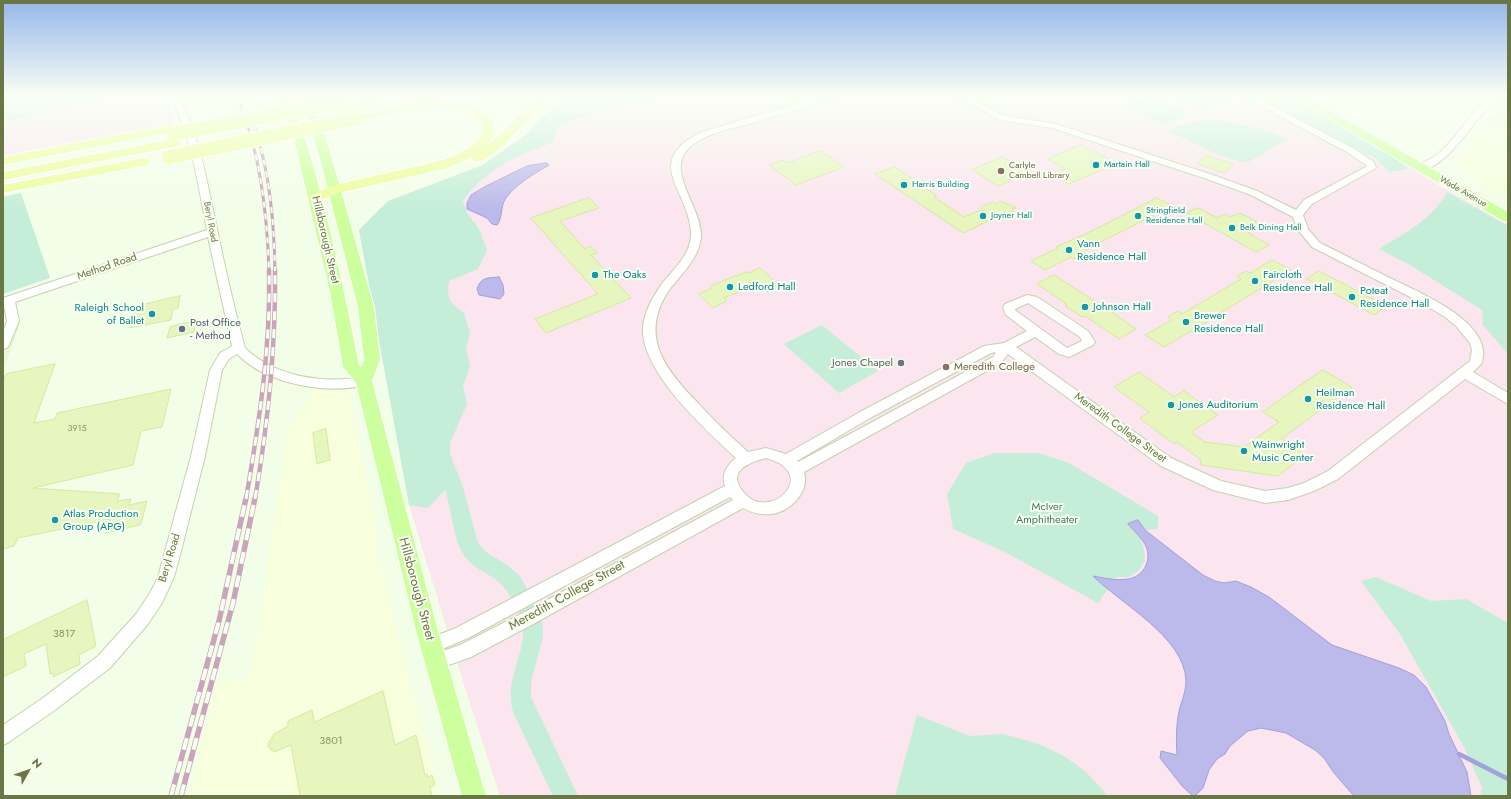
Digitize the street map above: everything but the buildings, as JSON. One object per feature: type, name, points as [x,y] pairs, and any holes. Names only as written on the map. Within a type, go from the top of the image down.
[{"type":"highway","points":[[3,166],[177,134]]},
{"type":"highway","points":[[3,189],[280,134]]},
{"type":"highway","points":[[335,194],[455,161],[483,143],[488,134]]},
{"type":"highway","points":[[315,198],[441,172],[471,162],[489,152],[509,134]]},
{"type":"highway","points":[[3,161],[173,135]]},
{"type":"highway","points":[[3,176],[173,135]]},
{"type":"main road","name":"Hillsborough Street","points":[[298,134],[337,292],[351,367],[364,381],[433,654],[474,796]]},
{"type":"main road","name":"Hillsborough Street","points":[[318,134],[359,277],[370,328],[372,360],[364,381]]},
{"type":"main road","points":[[1366,134],[1425,165]]},
{"type":"main road","points":[[1374,134],[1425,165]]},
{"type":"main road","name":"Wade Avenue","points":[[1425,165],[1508,207]]},
{"type":"main road","name":"Wade Avenue","points":[[1425,165],[1508,218]]},
{"type":"street","name":"Beryl Road","points":[[3,736],[55,700],[104,662],[142,619],[156,598],[166,577],[172,555],[198,456],[216,370],[224,356],[239,348],[191,134]]},
{"type":"street","points":[[704,134],[684,146],[677,154],[675,168],[677,177],[695,220],[696,238],[690,257],[669,283],[656,303],[651,316],[649,328],[652,347],[659,365],[712,428],[744,458]]},
{"type":"street","points":[[1078,134],[1254,193],[1298,215],[1308,202],[1371,168],[1371,164],[1317,134]]},
{"type":"street","points":[[1425,165],[1455,144],[1463,134]]},
{"type":"street","name":"Meredith College Street","points":[[1007,347],[1166,462],[1218,486],[1265,497],[1288,494],[1309,487],[1333,475],[1465,373],[1476,363],[1478,352],[1477,344],[1474,338],[1462,325],[1426,301],[1316,245],[1303,230],[1298,215]]},
{"type":"street","name":"Method Road","points":[[6,301],[212,232]]},
{"type":"street","points":[[1027,299],[1034,300],[1084,334],[1089,342],[1069,353],[1063,351],[1036,331],[1010,312],[1009,307],[1027,299]]},
{"type":"street","points":[[3,345],[13,321],[6,301]]},
{"type":"street","points":[[791,465],[865,415],[988,349],[1007,347],[1036,331]]},
{"type":"street","points":[[791,465],[877,426],[997,360],[1007,347]]},
{"type":"street","points":[[239,348],[244,355],[255,364],[284,376],[344,384],[364,381]]},
{"type":"street","points":[[1465,373],[1508,399]]},
{"type":"street","points":[[865,415],[877,426]]},
{"type":"street","points":[[766,453],[777,455],[791,465],[799,479],[798,488],[793,497],[774,507],[763,508],[742,502],[735,496],[731,489],[729,480],[731,471],[744,458],[755,454],[766,453]]},
{"type":"street","name":"Meredith College Street","points":[[433,654],[462,633],[731,489]]},
{"type":"street","name":"Meredith College Street","points":[[433,654],[465,651],[529,618],[697,525],[742,502]]},
{"type":"street","points":[[687,512],[697,525]]},
{"type":"shaded area","points":[[3,134],[118,134],[3,157]]},
{"type":"shaded area","name":"Meredith College","points":[[1356,134],[1439,185],[1508,223],[1508,796],[500,796],[409,505],[359,230],[388,201],[483,165],[525,135]]},
{"type":"shaded area","points":[[1479,134],[1508,134],[1508,197],[1460,170],[1454,165]]},
{"type":"shaded area","points":[[3,323],[4,326],[20,325],[3,370]]},
{"type":"shaded area","points":[[310,389],[343,393],[348,395],[350,399],[379,534],[375,539],[440,796],[190,796],[217,684],[249,677],[259,624],[289,424],[308,400]]},
{"type":"green space","points":[[555,134],[552,143],[514,158],[491,172],[471,190],[463,201],[467,213],[479,229],[487,250],[478,269],[449,281],[448,292],[450,300],[464,313],[470,333],[466,349],[470,366],[463,386],[467,404],[450,443],[450,454],[463,487],[478,543],[486,552],[507,565],[520,576],[540,612],[543,637],[531,682],[531,697],[578,796],[553,796],[513,712],[511,697],[512,683],[521,648],[523,628],[515,605],[508,592],[499,582],[475,567],[465,557],[455,534],[445,490],[428,508],[409,505],[359,230],[388,201],[483,165],[525,135]]},
{"type":"green space","points":[[1175,134],[1275,134],[1288,139],[1248,162],[1230,159]]},
{"type":"green space","points":[[1330,134],[1356,134],[1395,157],[1408,169],[1390,172],[1375,158]]},
{"type":"green space","points":[[1447,192],[1508,226],[1508,354],[1483,325],[1482,310],[1410,265],[1379,249],[1426,218],[1441,202]]},
{"type":"green space","points":[[21,193],[50,278],[3,294],[3,197]]},
{"type":"green space","points":[[822,325],[878,371],[839,393],[784,344]]},
{"type":"green space","name":"McIver Amphitheater","points":[[994,453],[1038,453],[1069,463],[1158,516],[1158,529],[1137,531],[1144,549],[1145,561],[1138,571],[1129,577],[1116,577],[1098,603],[1005,552],[953,529],[947,494],[966,463]]},
{"type":"green space","points":[[1376,577],[1431,601],[1466,599],[1508,623],[1508,796],[1480,796],[1482,788],[1464,747],[1400,634],[1361,581]]},
{"type":"green space","points":[[917,715],[970,736],[1003,734],[1039,744],[1064,756],[1085,771],[1108,796],[895,796]]},
{"type":"water","points":[[547,163],[549,165],[531,176],[510,193],[504,201],[497,225],[492,224],[487,218],[467,209],[467,203],[471,195],[486,186],[527,166]]},
{"type":"water","points":[[499,277],[503,285],[504,294],[500,299],[479,295],[477,289],[480,282],[488,278]]},
{"type":"water","points":[[1138,520],[1145,530],[1203,575],[1215,581],[1224,583],[1236,581],[1251,587],[1269,597],[1332,645],[1399,668],[1414,675],[1426,687],[1445,721],[1449,734],[1467,772],[1471,796],[1354,796],[1334,773],[1324,758],[1315,750],[1286,733],[1261,728],[1248,731],[1230,746],[1225,754],[1217,759],[1209,770],[1203,788],[1195,796],[1193,796],[1182,786],[1160,758],[1161,751],[1177,755],[1176,737],[1178,719],[1186,684],[1183,664],[1175,650],[1149,622],[1093,576],[1124,580],[1133,578],[1141,572],[1148,559],[1147,549],[1141,539],[1128,524]]},
{"type":"waterway","points":[[1459,754],[1508,779]]},
{"type":"railway","points":[[251,134],[257,161],[264,204],[269,271]]},
{"type":"railway","points":[[257,134],[264,161],[270,197],[274,234],[275,271]]},
{"type":"railway","points":[[246,499],[260,413],[266,356],[269,271]]},
{"type":"railway","points":[[255,499],[264,442],[273,356],[275,271]]},
{"type":"railway","points":[[171,796],[219,621],[246,498]]},
{"type":"railway","points":[[181,796],[233,603],[255,498]]},
{"type":"place","name":"Martain Hall","points":[[1096,165]]},
{"type":"place","name":"Carlyle Cambell Library","points":[[1001,171]]},
{"type":"place","name":"Harris Building","points":[[904,185]]},
{"type":"place","name":"Joyner Hall","points":[[983,216]]},
{"type":"place","name":"Stringfield Residence Hall","points":[[1138,216]]},
{"type":"place","name":"Belk Dining Hall","points":[[1232,228]]},
{"type":"place","name":"Vann Residence Hall","points":[[1069,250]]},
{"type":"place","name":"The Oaks","points":[[595,275]]},
{"type":"place","name":"Faircloth Residence Hall","points":[[1255,281]]},
{"type":"place","name":"Ledford Hall","points":[[730,287]]},
{"type":"place","name":"Poteat Residence Hall","points":[[1352,297]]},
{"type":"place","name":"Johnson Hall","points":[[1085,307]]},
{"type":"place","name":"Raleigh School of Ballet","points":[[152,314]]},
{"type":"place","name":"Brewer Residence Hall","points":[[1186,322]]},
{"type":"place","name":"Post Office - Method","points":[[182,329]]},
{"type":"place","name":"Jones Chapel","points":[[901,363]]},
{"type":"place","name":"Meredith College","points":[[946,367]]},
{"type":"place","name":"Heilman Residence Hall","points":[[1308,399]]},
{"type":"place","name":"Jones Auditorium","points":[[1171,405]]},
{"type":"place","name":"Wainwright Music Center","points":[[1244,451]]},
{"type":"place","name":"Atlas Production Group (APG)","points":[[55,520]]}]
